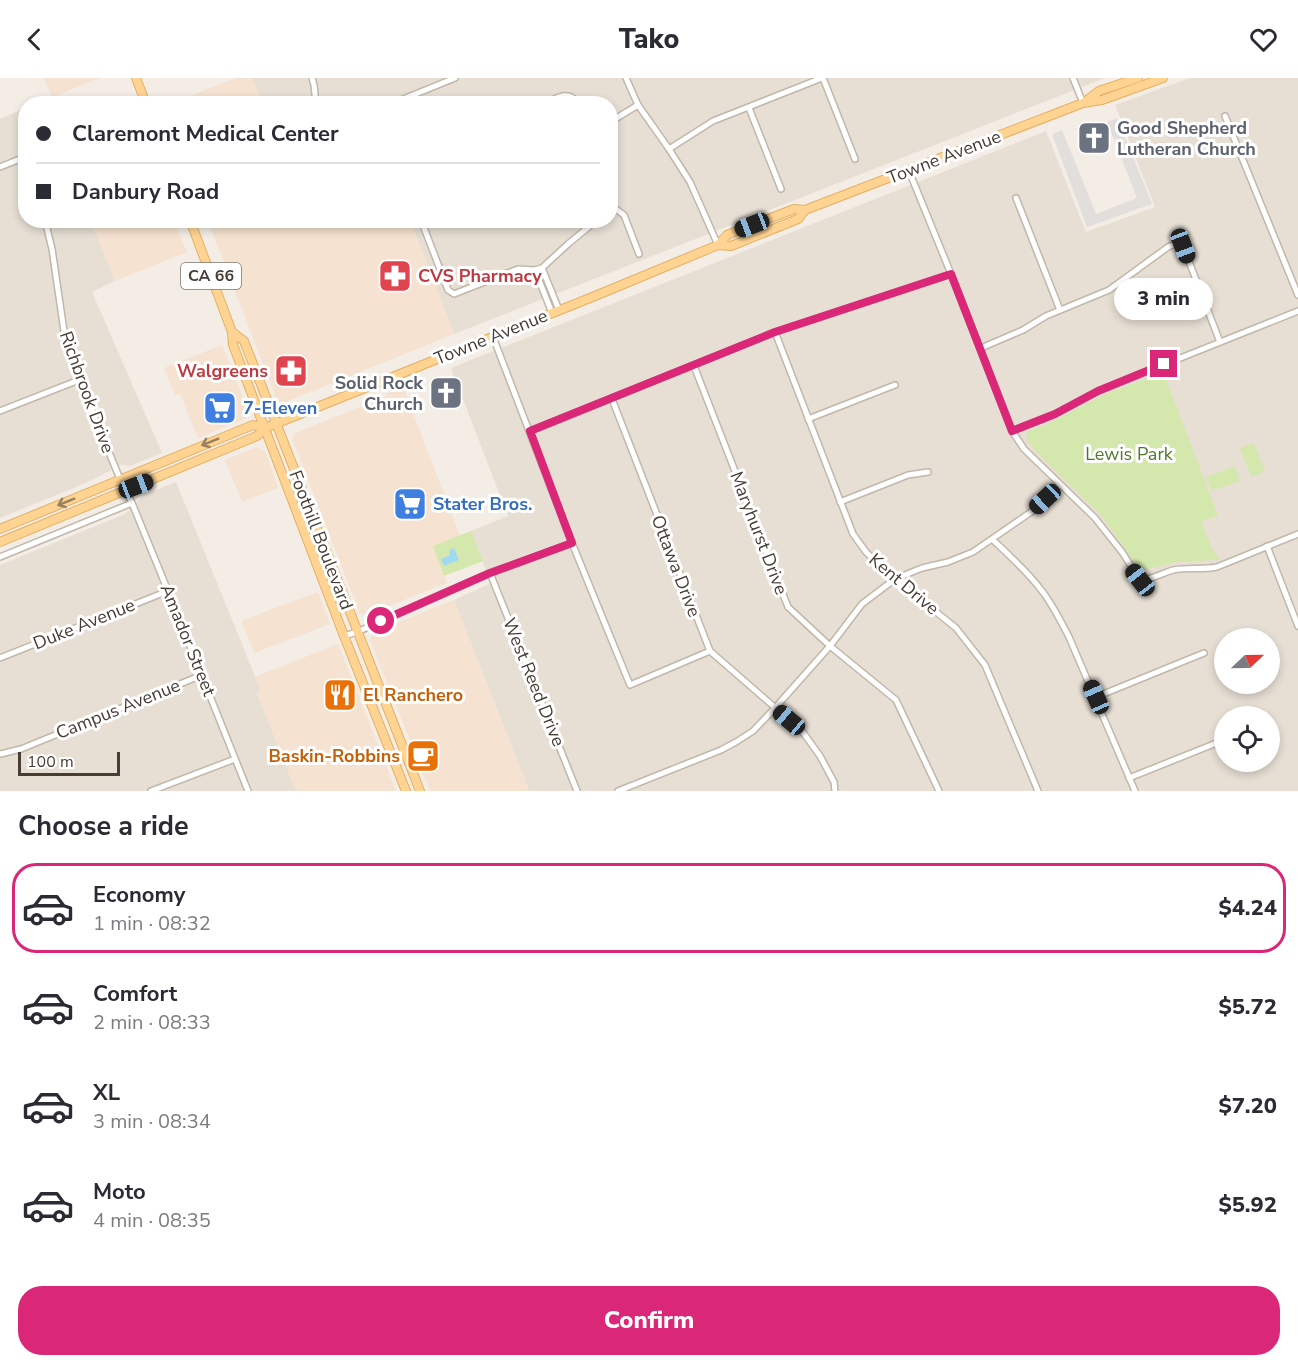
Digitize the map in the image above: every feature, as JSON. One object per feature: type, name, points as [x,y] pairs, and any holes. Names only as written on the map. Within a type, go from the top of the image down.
[{"type":"main road","points":[[136,78],[143,96]]},
{"type":"main road","name":"Towne Avenue","points":[[0,542],[257,436],[265,428],[276,423],[718,245],[731,246],[798,219],[805,210],[1083,103],[1102,100],[1136,82],[1163,78]]},
{"type":"main road","name":"CA 66","points":[[193,228],[232,332],[233,345],[265,428]]},
{"type":"main road","name":"CA 66","points":[[232,332],[244,341],[276,423]]},
{"type":"main road","name":"Foothill Boulevard","points":[[276,423],[420,791]]},
{"type":"main road","points":[[0,529],[253,425],[265,428]]},
{"type":"main road","name":"Foothill Boulevard","points":[[265,428],[406,791]]},
{"type":"street","points":[[312,78],[315,96]]},
{"type":"street","points":[[411,96],[455,78]]},
{"type":"street","points":[[626,78],[638,105],[696,193],[718,245]]},
{"type":"street","points":[[669,149],[713,121],[823,78],[855,159]]},
{"type":"street","points":[[1073,78],[1083,103]]},
{"type":"street","points":[[618,117],[638,105]]},
{"type":"street","points":[[748,108],[781,189]]},
{"type":"street","points":[[1225,116],[1298,295]]},
{"type":"street","points":[[0,167],[18,160]]},
{"type":"street","points":[[909,171],[1012,431],[1024,449],[1095,518],[1122,552],[1140,580],[1147,580],[1174,570],[1217,567],[1298,534]]},
{"type":"street","points":[[1016,198],[1060,310]]},
{"type":"street","points":[[618,212],[624,215],[639,254]]},
{"type":"street","name":"Richbrook Drive","points":[[47,228],[65,338],[79,380],[125,490]]},
{"type":"street","points":[[424,228],[448,290],[454,294],[518,269],[542,268],[587,228]]},
{"type":"street","points":[[981,348],[1023,330],[1046,316],[1109,290],[1175,244],[1183,246],[1220,342]]},
{"type":"street","points":[[542,268],[556,311]]},
{"type":"street","points":[[535,270],[556,311]]},
{"type":"street","points":[[530,431],[775,332],[951,274]]},
{"type":"street","points":[[1012,431],[1055,414],[1098,391],[1298,311]]},
{"type":"street","name":"Kent Drive","points":[[775,332],[853,534],[866,552],[895,579],[956,628],[985,665],[1038,791]]},
{"type":"street","points":[[493,337],[572,543],[630,685],[710,651]]},
{"type":"street","name":"Maryhurst Drive","points":[[694,366],[788,607],[830,646],[896,700],[939,791]]},
{"type":"street","points":[[0,410],[79,380]]},
{"type":"street","points":[[808,419],[895,385]]},
{"type":"street","name":"Ottawa Drive","points":[[612,399],[710,651],[802,732],[820,756],[834,782],[835,791]]},
{"type":"street","points":[[840,501],[908,475],[928,472]]},
{"type":"street","points":[[618,791],[736,742],[753,731],[830,646],[862,603],[895,579],[973,552],[1031,512],[1060,485]]},
{"type":"street","name":"Amador Street","points":[[125,490],[248,791]]},
{"type":"street","points":[[0,557],[132,503]]},
{"type":"street","points":[[993,540],[1026,572],[1043,593],[1069,637],[1135,791]]},
{"type":"street","points":[[344,636],[490,573],[572,543]]},
{"type":"street","points":[[1267,546],[1298,626]]},
{"type":"street","name":"West Reed Drive","points":[[490,573],[577,791]]},
{"type":"street","name":"Duke Avenue","points":[[0,658],[168,591]]},
{"type":"street","points":[[1096,697],[1204,653]]},
{"type":"street","name":"Campus Avenue","points":[[0,754],[21,749],[202,675]]},
{"type":"street","points":[[1130,778],[1214,744]]},
{"type":"street","points":[[152,791],[235,759]]},
{"type":"shaded area","points":[[44,78],[100,78],[55,96],[52,96]]},
{"type":"shaded area","points":[[236,78],[252,78],[259,96],[190,96]]},
{"type":"shaded area","points":[[252,78],[1105,78],[454,334],[413,228],[618,228],[618,96],[259,96]]},
{"type":"shaded area","points":[[1190,78],[1298,78],[1298,791],[529,791],[454,600],[491,583],[471,531],[508,516],[451,368],[1046,131],[1086,232],[1155,207],[1115,105]]},
{"type":"shaded area","points":[[18,111],[18,228],[94,228],[115,281],[92,292],[162,453],[130,466],[122,465],[81,485],[0,518],[0,119]]},
{"type":"shaded area","points":[[1117,118],[1152,204],[1087,227],[1052,134],[1062,130],[1096,214],[1137,198],[1107,122]]},
{"type":"shaded area","points":[[94,228],[177,228],[187,252],[115,281]]},
{"type":"shaded area","points":[[211,228],[413,228],[454,334],[283,403],[277,400]]},
{"type":"shaded area","points":[[222,345],[249,413],[247,418],[198,438],[180,393],[175,395],[164,368]]},
{"type":"shaded area","points":[[403,387],[460,536],[434,547],[447,583],[366,615],[359,611],[292,438],[295,433],[387,396],[387,393]]},
{"type":"shaded area","points":[[255,448],[266,453],[278,488],[242,502],[225,460]]},
{"type":"shaded area","points":[[176,482],[261,691],[257,693],[296,791],[0,791],[0,565],[125,514],[144,495]]},
{"type":"shaded area","points":[[318,592],[330,624],[254,653],[241,621]]},
{"type":"shaded area","points":[[454,600],[529,791],[430,791],[370,640],[374,632]]},
{"type":"shaded area","points":[[338,644],[396,791],[296,791],[257,692],[260,690],[255,677]]},
{"type":"green space","name":"Lewis Park","points":[[1163,372],[1218,515],[1201,522],[1213,551],[1220,559],[1176,562],[1145,570],[1140,569],[1100,514],[1037,453],[1026,435],[1029,431],[1052,422],[1103,395]]},
{"type":"green space","points":[[1254,443],[1265,471],[1251,477],[1240,448]]},
{"type":"green space","points":[[1235,466],[1240,481],[1212,491],[1206,477]]},
{"type":"green space","points":[[471,531],[483,561],[444,576],[433,546]]},
{"type":"water","points":[[454,548],[459,560],[444,566],[441,559],[450,555],[449,550]]},
{"type":"place","name":"Good Shepherd Lutheran Church","points":[[1094,138]]},
{"type":"place","name":"CVS Pharmacy","points":[[395,276]]},
{"type":"place","name":"Walgreens","points":[[291,371]]},
{"type":"place","name":"Solid Rock Church","points":[[446,393]]},
{"type":"place","name":"7-Eleven","points":[[220,408]]},
{"type":"place","name":"Stater Bros.","points":[[410,504]]},
{"type":"place","name":"El Ranchero","points":[[340,695]]},
{"type":"place","name":"Baskin-Robbins","points":[[423,756]]},
{"type":"route","points":[[381,621],[490,573],[572,543],[530,431],[775,332],[951,274],[1012,431],[1055,414],[1098,391],[1164,364]]}]
